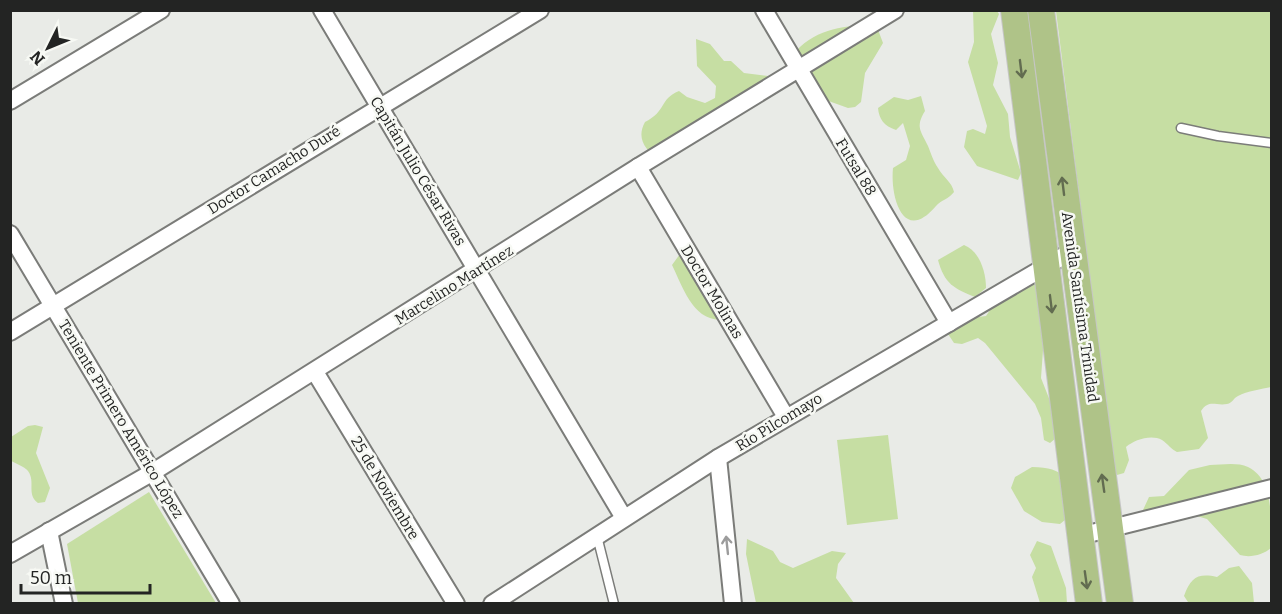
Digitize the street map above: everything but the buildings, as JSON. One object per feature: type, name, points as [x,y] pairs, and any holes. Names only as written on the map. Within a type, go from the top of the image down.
[{"type":"main road","name":"Avenida Santísima Trinidad","points":[[1014,10],[1089,603]]},
{"type":"main road","name":"Avenida Santísima Trinidad","points":[[1041,10],[1120,603]]},
{"type":"street","points":[[10,101],[161,10]]},
{"type":"street","name":"Capitán Julio César Rivas","points":[[322,10],[624,519]]},
{"type":"street","name":"Doctor Camacho Duré","points":[[10,332],[378,106],[540,10]]},
{"type":"street","name":"Futsal 88","points":[[764,10],[949,323]]},
{"type":"street","name":"Marcelino Martínez","points":[[10,554],[153,472],[478,270],[638,167],[895,10]]},
{"type":"street","name":"Doctor Molinas","points":[[638,167],[786,417]]},
{"type":"street","name":"Teniente Primero Américo López","points":[[10,234],[231,603]]},
{"type":"street","name":"Río Pilcomayo","points":[[492,603],[718,458],[1072,251]]},
{"type":"street","name":"25 de Noviembre","points":[[315,372],[456,603]]},
{"type":"street","points":[[718,458],[733,603]]},
{"type":"street","points":[[1080,536],[1272,488]]},
{"type":"street","points":[[49,531],[64,603]]},
{"type":"lane","points":[[1181,128],[1218,136],[1272,143]]},
{"type":"lane","points":[[597,536],[614,603]]},
{"type":"green space","points":[[973,10],[997,11],[999,14],[991,34],[998,63],[993,85],[1008,114],[1010,137],[1021,173],[1018,180],[977,166],[964,147],[967,131],[973,129],[985,134],[987,126],[968,62],[974,42]]},
{"type":"green space","points":[[1024,11],[1029,11],[1091,522]]},
{"type":"green space","points":[[1056,11],[1271,11],[1271,387],[1242,394],[1229,403],[1210,404],[1204,407],[1201,411],[1208,438],[1199,449],[1177,452],[1158,438],[1133,442],[1126,447],[1129,460],[1124,473],[1117,475],[1113,469],[1098,377],[1101,367],[1095,319],[1089,300],[1090,280],[1084,267],[1085,241]]},
{"type":"green space","points":[[870,25],[877,27],[883,43],[865,73],[861,102],[855,107],[848,108],[823,99],[793,55],[809,40],[828,31]]},
{"type":"green space","points":[[696,39],[710,44],[724,61],[731,61],[744,73],[776,77],[707,135],[692,145],[660,159],[644,144],[641,133],[645,122],[657,114],[668,98],[679,91],[687,97],[705,103],[715,98],[716,86],[697,66]]},
{"type":"green space","points":[[921,96],[925,111],[920,121],[921,133],[935,163],[954,192],[925,217],[915,220],[907,218],[901,212],[894,191],[893,168],[906,160],[910,146],[903,123],[896,130],[888,126],[881,119],[878,108],[894,97],[908,100]]},
{"type":"green space","points":[[964,245],[978,257],[985,276],[986,288],[975,297],[961,291],[947,280],[938,260]]},
{"type":"green space","points":[[680,254],[699,255],[705,261],[727,306],[726,319],[706,316],[691,302],[672,265]]},
{"type":"green space","points":[[1036,281],[1044,336],[1041,378],[1054,411],[1056,438],[1050,443],[1044,440],[1041,418],[1035,404],[985,343],[978,338],[962,344],[954,343],[948,334],[951,327],[971,318],[986,316],[998,298]]},
{"type":"green space","points":[[28,426],[43,427],[36,453],[50,488],[45,502],[38,503],[32,496],[28,471],[10,460],[11,437]]},
{"type":"green space","points":[[888,435],[898,519],[847,525],[837,440]]},
{"type":"green space","points":[[1210,465],[1244,465],[1257,473],[1263,482],[1270,503],[1271,548],[1260,554],[1244,556],[1240,555],[1207,519],[1190,514],[1169,523],[1146,517],[1143,510],[1149,497],[1164,496],[1189,470]]},
{"type":"green space","points":[[1032,467],[1059,472],[1073,489],[1081,507],[1060,524],[1042,522],[1024,511],[1011,488],[1015,477]]},
{"type":"green space","points":[[149,492],[216,603],[78,603],[67,544]]},
{"type":"green space","points":[[747,539],[773,551],[780,562],[793,568],[832,551],[846,553],[838,564],[836,578],[854,603],[756,603],[746,554]]},
{"type":"green space","points":[[1037,541],[1051,546],[1066,588],[1067,603],[1040,603],[1032,577],[1036,568],[1030,555]]},
{"type":"green space","points":[[1239,566],[1252,583],[1254,603],[1188,602],[1184,596],[1189,584],[1196,578],[1200,576],[1217,577],[1229,568]]}]
